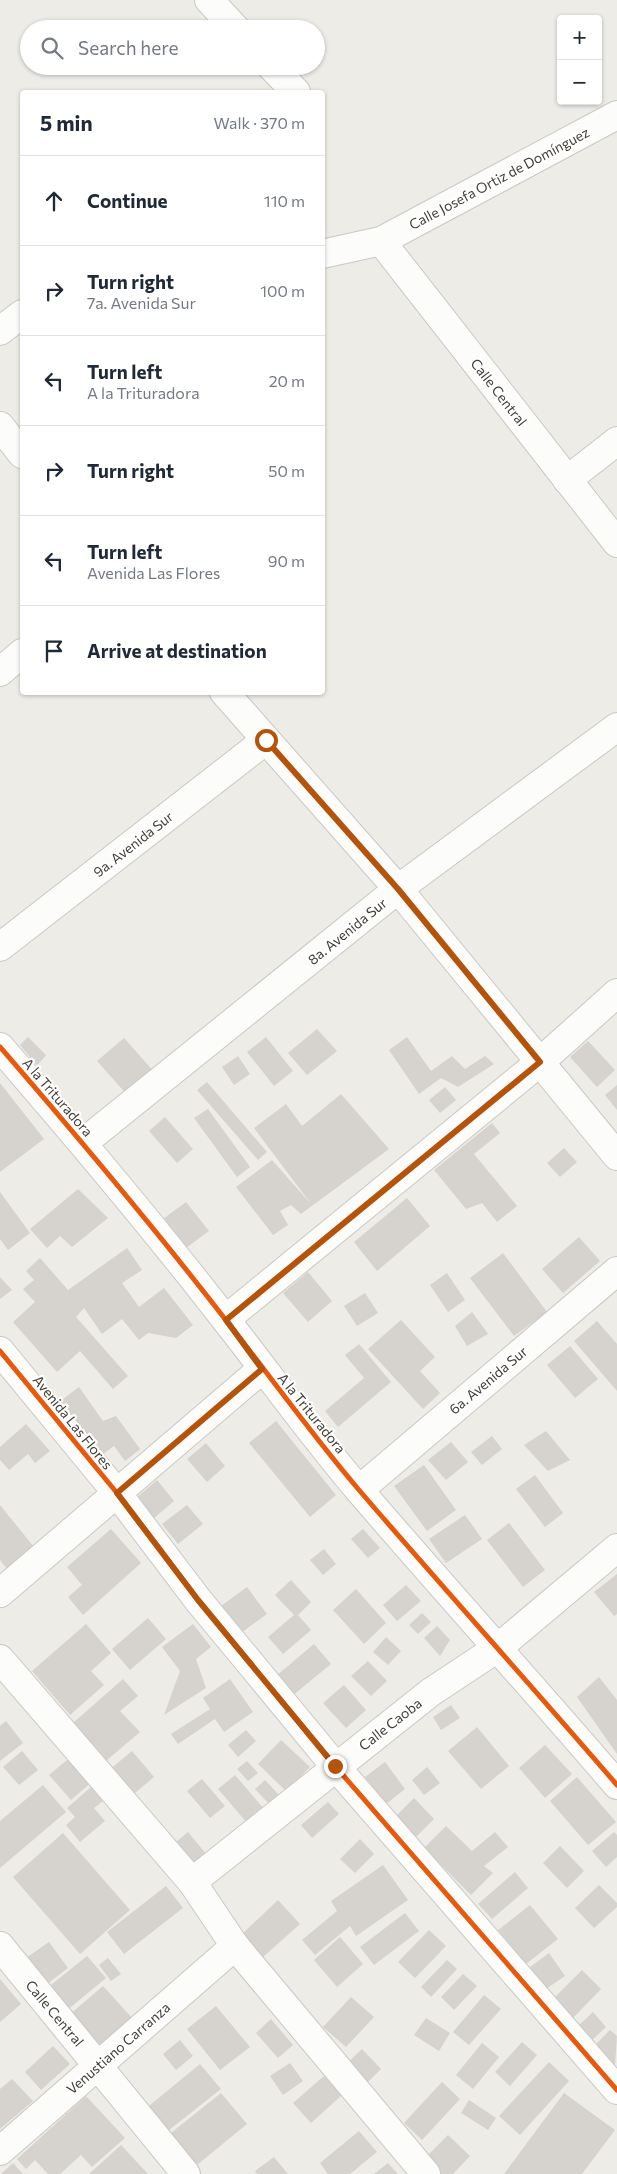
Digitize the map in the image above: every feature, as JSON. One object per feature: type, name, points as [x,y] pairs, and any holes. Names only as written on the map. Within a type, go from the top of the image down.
[{"type":"street","points":[[209,0],[228,20]]},
{"type":"street","points":[[280,75],[294,90]]},
{"type":"street","name":"Calle Josefa Ortiz de Domínguez","points":[[325,253],[381,241],[617,115]]},
{"type":"street","name":"Calle Central","points":[[381,241],[617,543]]},
{"type":"street","points":[[0,331],[20,316]]},
{"type":"street","points":[[0,426],[20,451]]},
{"type":"street","points":[[567,480],[617,442]]},
{"type":"street","points":[[0,672],[20,655]]},
{"type":"street","points":[[227,695],[398,889],[617,1156]]},
{"type":"street","name":"8a. Avenida Sur","points":[[83,1143],[398,889],[617,727]]},
{"type":"street","name":"9a. Avenida Sur","points":[[0,947],[266,740]]},
{"type":"street","points":[[226,1320],[540,1062],[617,993]]},
{"type":"street","name":"A la Trituradora","points":[[0,1047],[83,1143],[226,1320],[262,1369],[359,1490],[499,1647],[617,1786]]},
{"type":"street","name":"6a. Avenida Sur","points":[[359,1490],[617,1271]]},
{"type":"street","name":"Avenida Las Flores","points":[[0,1350],[117,1493],[198,1600],[335,1766],[617,2090]]},
{"type":"street","points":[[0,1593],[262,1369]]},
{"type":"street","name":"Calle Caoba","points":[[192,1882],[335,1766],[431,1692],[499,1647],[617,1548]]},
{"type":"street","points":[[0,1658],[192,1882],[235,1946],[426,2174]]},
{"type":"street","name":"Calle Central","points":[[0,1946],[186,2174]]},
{"type":"street","name":"Venustiano Carranza","points":[[0,2151],[235,1946]]},
{"type":"building","points":[[317,1029],[337,1051],[307,1075],[288,1053]]},
{"type":"building","points":[[28,1037],[46,1055],[37,1066],[20,1045]]},
{"type":"building","points":[[266,1037],[293,1071],[274,1086],[247,1052]]},
{"type":"building","points":[[407,1037],[431,1071],[452,1056],[465,1069],[485,1056],[494,1064],[458,1087],[441,1078],[419,1094],[389,1050]]},
{"type":"building","points":[[124,1038],[156,1074],[129,1097],[97,1061]]},
{"type":"building","points":[[588,1041],[615,1070],[597,1087],[570,1057]]},
{"type":"building","points":[[238,1056],[250,1074],[234,1085],[222,1067]]},
{"type":"building","points":[[207,1082],[267,1152],[258,1160],[197,1090]]},
{"type":"building","points":[[0,1083],[44,1139],[0,1172]]},
{"type":"building","points":[[617,1085],[617,1110],[605,1095]]},
{"type":"building","points":[[445,1087],[456,1100],[440,1113],[429,1100]]},
{"type":"building","points":[[341,1094],[389,1149],[301,1214],[291,1205],[280,1211],[288,1225],[273,1235],[236,1187],[272,1160],[311,1204],[254,1128],[286,1104],[302,1126]]},
{"type":"building","points":[[208,1109],[250,1167],[237,1177],[194,1118]]},
{"type":"building","points":[[165,1117],[193,1149],[177,1163],[149,1131]]},
{"type":"building","points":[[492,1123],[500,1133],[474,1154],[517,1206],[497,1222],[482,1203],[466,1209],[434,1170]]},
{"type":"building","points":[[564,1148],[577,1162],[560,1177],[547,1163]]},
{"type":"building","points":[[78,1189],[108,1218],[72,1247],[60,1236],[47,1248],[30,1229]]},
{"type":"building","points":[[0,1192],[30,1233],[8,1250],[0,1239]]},
{"type":"building","points":[[407,1198],[430,1226],[377,1271],[354,1242]]},
{"type":"building","points":[[186,1202],[209,1231],[186,1248],[163,1219]]},
{"type":"building","points":[[579,1237],[600,1261],[563,1293],[542,1269]]},
{"type":"building","points":[[127,1248],[142,1270],[122,1283],[139,1307],[164,1288],[193,1325],[176,1338],[148,1333],[139,1340],[122,1319],[102,1334],[84,1308],[76,1317],[128,1376],[113,1389],[80,1351],[57,1372],[13,1322],[35,1302],[23,1289],[34,1280],[26,1271],[40,1258],[68,1290]]},
{"type":"building","points":[[503,1253],[547,1312],[514,1336],[470,1278]]},
{"type":"building","points":[[308,1272],[332,1301],[308,1322],[283,1293]]},
{"type":"building","points":[[447,1273],[465,1300],[448,1312],[430,1285]]},
{"type":"building","points":[[0,1277],[12,1290],[0,1299]]},
{"type":"building","points":[[365,1293],[378,1313],[357,1326],[344,1306]]},
{"type":"building","points":[[472,1312],[488,1334],[467,1346],[455,1326]]},
{"type":"building","points":[[401,1320],[435,1357],[420,1371],[440,1393],[423,1409],[368,1349]]},
{"type":"building","points":[[597,1321],[617,1344],[617,1391],[574,1341]]},
{"type":"building","points":[[359,1344],[391,1382],[338,1427],[325,1411],[364,1378],[345,1355]]},
{"type":"building","points":[[570,1346],[598,1379],[575,1398],[547,1365]]},
{"type":"building","points":[[79,1387],[103,1421],[116,1416],[140,1449],[125,1461],[114,1446],[99,1457],[59,1402]]},
{"type":"building","points":[[276,1421],[336,1495],[310,1517],[249,1443]]},
{"type":"building","points":[[26,1424],[50,1451],[35,1463],[28,1454],[9,1470],[0,1460],[0,1447]]},
{"type":"building","points":[[546,1431],[570,1460],[548,1471],[524,1445]]},
{"type":"building","points":[[492,1436],[502,1449],[482,1465],[471,1452]]},
{"type":"building","points":[[451,1442],[468,1462],[446,1480],[428,1460]]},
{"type":"building","points":[[206,1443],[225,1466],[207,1482],[187,1459]]},
{"type":"building","points":[[424,1465],[456,1510],[427,1531],[394,1486]]},
{"type":"building","points":[[535,1475],[563,1513],[545,1527],[516,1489]]},
{"type":"building","points":[[157,1480],[174,1501],[154,1518],[136,1498]]},
{"type":"building","points":[[0,1505],[34,1547],[7,1569],[0,1560]]},
{"type":"building","points":[[187,1505],[203,1524],[178,1544],[162,1524]]},
{"type":"building","points":[[465,1515],[482,1539],[446,1563],[429,1539]]},
{"type":"building","points":[[509,1523],[545,1570],[523,1587],[487,1540]]},
{"type":"building","points":[[111,1529],[141,1563],[83,1615],[68,1597],[82,1585],[67,1567]]},
{"type":"building","points":[[363,1529],[380,1548],[368,1558],[351,1539]]},
{"type":"building","points":[[324,1549],[336,1564],[323,1575],[310,1560]]},
{"type":"building","points":[[617,1574],[617,1614],[614,1616],[594,1592]]},
{"type":"building","points":[[291,1580],[311,1602],[298,1615],[311,1630],[283,1654],[268,1637],[294,1615],[275,1595]]},
{"type":"building","points":[[406,1585],[421,1601],[397,1621],[383,1605]]},
{"type":"building","points":[[247,1587],[267,1614],[241,1633],[221,1606]]},
{"type":"building","points":[[356,1589],[386,1623],[364,1644],[333,1610]]},
{"type":"building","points":[[422,1613],[431,1622],[418,1634],[409,1625]]},
{"type":"building","points":[[148,1618],[166,1639],[130,1670],[112,1649]]},
{"type":"building","points":[[86,1624],[111,1653],[91,1671],[104,1685],[70,1715],[32,1671]]},
{"type":"building","points":[[193,1624],[211,1647],[196,1659],[206,1688],[164,1715],[180,1671],[162,1647]]},
{"type":"building","points":[[437,1626],[450,1640],[440,1656],[424,1638]]},
{"type":"building","points":[[386,1637],[401,1651],[388,1665],[373,1652]]},
{"type":"building","points":[[314,1644],[331,1664],[292,1696],[276,1676]]},
{"type":"building","points":[[368,1661],[387,1681],[371,1696],[351,1676]]},
{"type":"building","points":[[599,1677],[617,1700],[617,1754],[577,1697]]},
{"type":"building","points":[[123,1679],[138,1696],[120,1711],[140,1732],[106,1761],[73,1723]]},
{"type":"building","points":[[230,1679],[253,1712],[224,1732],[215,1719],[178,1744],[171,1734],[210,1709],[203,1698]]},
{"type":"building","points":[[344,1685],[366,1710],[346,1728],[323,1703]]},
{"type":"building","points":[[451,1705],[460,1718],[441,1730],[433,1717]]},
{"type":"building","points":[[6,1721],[23,1743],[0,1761],[0,1726]]},
{"type":"building","points":[[477,1727],[509,1766],[481,1789],[448,1751]]},
{"type":"building","points":[[246,1730],[256,1741],[238,1757],[228,1745]]},
{"type":"building","points":[[281,1740],[310,1767],[286,1791],[258,1764]]},
{"type":"building","points":[[545,1745],[572,1774],[545,1798],[519,1768]]},
{"type":"building","points":[[22,1751],[38,1770],[19,1785],[3,1767]]},
{"type":"building","points":[[132,1751],[154,1777],[129,1798],[108,1771]]},
{"type":"building","points":[[72,1756],[93,1781],[71,1800],[49,1775]]},
{"type":"building","points":[[247,1761],[258,1773],[248,1781],[237,1769]]},
{"type":"building","points":[[385,1762],[405,1789],[386,1804],[365,1777]]},
{"type":"building","points":[[427,1767],[440,1783],[424,1795],[412,1780]]},
{"type":"building","points":[[235,1775],[265,1810],[248,1824],[218,1789]]},
{"type":"building","points":[[577,1777],[616,1822],[588,1845],[550,1801]]},
{"type":"building","points":[[202,1779],[225,1806],[210,1818],[187,1791]]},
{"type":"building","points":[[265,1780],[279,1795],[269,1804],[255,1789]]},
{"type":"building","points":[[43,1785],[66,1812],[0,1868],[0,1821]]},
{"type":"building","points":[[91,1787],[103,1801],[94,1808],[105,1821],[80,1842],[66,1825],[75,1817],[67,1808]]},
{"type":"building","points":[[414,1798],[434,1819],[415,1838],[395,1817]]},
{"type":"building","points":[[328,1802],[339,1814],[312,1838],[301,1825]]},
{"type":"building","points":[[446,1826],[472,1851],[495,1832],[508,1847],[484,1866],[493,1873],[471,1895],[424,1848]]},
{"type":"building","points":[[188,1832],[207,1855],[188,1870],[169,1848]]},
{"type":"building","points":[[614,1832],[617,1835],[617,1857],[606,1867],[592,1851]]},
{"type":"building","points":[[63,1833],[130,1910],[80,1954],[13,1877]]},
{"type":"building","points":[[360,1839],[374,1854],[355,1873],[340,1859]]},
{"type":"building","points":[[560,1846],[584,1871],[567,1888],[543,1863]]},
{"type":"building","points":[[383,1865],[408,1900],[356,1936],[350,1926],[315,1955],[302,1940],[337,1911],[331,1901]]},
{"type":"building","points":[[515,1872],[528,1888],[492,1919],[478,1904]]},
{"type":"building","points":[[599,1885],[617,1903],[617,1907],[594,1928],[575,1908]]},
{"type":"building","points":[[166,1886],[183,1908],[124,1954],[107,1932]]},
{"type":"building","points":[[278,1900],[300,1924],[263,1957],[242,1934]]},
{"type":"building","points":[[530,1905],[558,1939],[526,1964],[498,1930]]},
{"type":"building","points":[[405,1913],[419,1931],[374,1965],[360,1947]]},
{"type":"building","points":[[429,1930],[446,1946],[415,1978],[398,1962]]},
{"type":"building","points":[[340,1937],[363,1964],[337,1987],[314,1960]]},
{"type":"building","points":[[49,1942],[68,1968],[43,1987],[23,1960]]},
{"type":"building","points":[[549,1953],[565,1976],[546,1989],[530,1967]]},
{"type":"building","points":[[87,1956],[106,1978],[65,2012],[46,1989]]},
{"type":"building","points":[[108,1958],[121,1974],[111,1981],[99,1965]]},
{"type":"building","points":[[447,1960],[457,1969],[431,1997],[421,1987]]},
{"type":"building","points":[[582,1970],[601,1989],[573,2018],[553,1999]]},
{"type":"building","points":[[463,1974],[477,1986],[454,2010],[441,1997]]},
{"type":"building","points":[[0,1979],[21,2004],[0,2022]]},
{"type":"building","points":[[103,1986],[132,2018],[98,2048],[69,2015]]},
{"type":"building","points":[[484,1995],[501,2009],[469,2045],[453,2032]]},
{"type":"building","points":[[351,1997],[374,2017],[346,2047],[323,2027]]},
{"type":"building","points":[[216,2006],[250,2047],[220,2070],[187,2029]]},
{"type":"building","points":[[593,2012],[606,2027],[590,2042],[577,2027]]},
{"type":"building","points":[[426,2018],[450,2033],[439,2051],[414,2035]]},
{"type":"building","points":[[271,2019],[293,2045],[278,2058],[256,2033]]},
{"type":"building","points":[[610,2030],[617,2036],[615,2066],[594,2046]]},
{"type":"building","points":[[180,2040],[193,2056],[176,2070],[163,2054]]},
{"type":"building","points":[[522,2042],[537,2055],[510,2086],[495,2072]]},
{"type":"building","points":[[482,2043],[499,2057],[473,2089],[456,2075]]},
{"type":"building","points":[[53,2046],[70,2064],[41,2090],[25,2072]]},
{"type":"building","points":[[362,2049],[381,2069],[366,2084],[346,2064]]},
{"type":"building","points":[[549,2062],[569,2081],[520,2135],[499,2116]]},
{"type":"building","points":[[290,2063],[303,2081],[283,2095],[270,2076]]},
{"type":"building","points":[[200,2064],[221,2089],[164,2134],[144,2110]]},
{"type":"building","points":[[324,2076],[342,2095],[311,2123],[293,2103]]},
{"type":"building","points":[[12,2079],[33,2101],[0,2129],[0,2089]]},
{"type":"building","points":[[442,2082],[460,2099],[422,2140],[404,2123]]},
{"type":"building","points":[[221,2093],[247,2124],[192,2169],[166,2137]]},
{"type":"building","points":[[564,2093],[615,2130],[582,2174],[504,2174]]},
{"type":"building","points":[[86,2096],[125,2138],[92,2167],[81,2155],[60,2174],[48,2174],[35,2160],[26,2169],[17,2159]]},
{"type":"building","points":[[469,2100],[496,2118],[488,2130],[461,2113]]},
{"type":"building","points":[[359,2131],[377,2152],[350,2174],[328,2174],[320,2163]]},
{"type":"building","points":[[448,2135],[470,2156],[453,2174],[434,2174],[421,2162]]},
{"type":"building","points":[[121,2145],[148,2174],[89,2174]]},
{"type":"building","points":[[274,2157],[288,2174],[257,2174],[255,2171]]},
{"type":"building","points":[[13,2163],[23,2174],[1,2174]]},
{"type":"building","points":[[388,2163],[398,2174],[374,2174]]},
{"type":"cycle path","points":[[0,1047],[170,1250],[342,1469],[617,1785]]},
{"type":"cycle path","points":[[0,1351],[117,1493],[198,1600],[335,1766],[617,2090]]},
{"type":"route","points":[[266,740],[398,889],[540,1062],[226,1320],[262,1369],[117,1493],[198,1600],[335,1766]]}]
